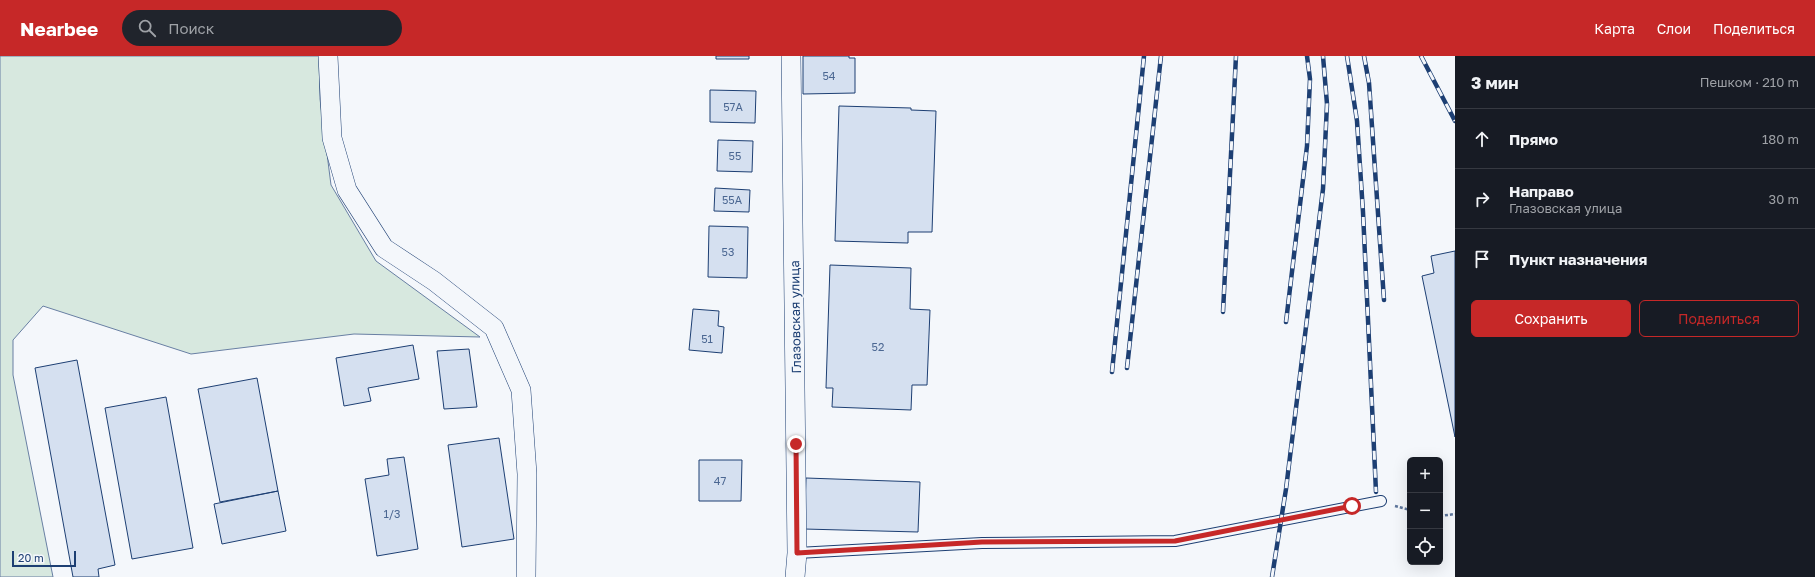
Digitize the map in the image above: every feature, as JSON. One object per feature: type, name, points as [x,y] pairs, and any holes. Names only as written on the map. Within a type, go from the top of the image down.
[{"type":"street","points":[[328,56],[332,138],[346,190],[384,248],[434,281],[494,328],[521,390],[527,474],[526,577]]},
{"type":"street","name":"Глазовская улица","points":[[791,56],[797,553],[795,577]]},
{"type":"lane","points":[[797,553],[982,542],[1175,541],[1381,501]]},
{"type":"path","points":[[1443,516],[1455,514]]},
{"type":"shaded area","points":[[0,56],[319,56],[320,99],[331,185],[376,261],[480,337],[354,334],[191,354],[43,306],[13,340],[13,375],[53,577],[0,577]]},
{"type":"building","points":[[716,56],[749,56],[749,59],[716,59]]},
{"type":"building","points":[[803,56],[849,56],[849,58],[855,58],[855,93],[803,94]]},
{"type":"building","points":[[710,90],[756,91],[755,123],[710,122]]},
{"type":"building","points":[[839,106],[911,108],[911,110],[936,111],[932,232],[908,232],[908,243],[835,241]]},
{"type":"building","points":[[718,140],[753,141],[752,172],[717,171]]},
{"type":"building","points":[[715,188],[750,190],[749,212],[714,211]]},
{"type":"building","points":[[709,226],[748,227],[747,278],[708,277]]},
{"type":"building","points":[[1455,251],[1455,437],[1422,276],[1434,273],[1431,256]]},
{"type":"building","points":[[830,265],[911,268],[910,309],[930,310],[927,385],[912,385],[911,410],[832,407],[833,388],[826,388]]},
{"type":"building","points":[[693,309],[719,311],[718,326],[724,327],[722,353],[689,350]]},
{"type":"building","points":[[413,345],[419,379],[368,388],[371,401],[344,406],[336,358]]},
{"type":"building","points":[[469,349],[477,407],[444,409],[437,351]]},
{"type":"building","points":[[77,360],[115,565],[98,569],[99,577],[73,577],[35,368]]},
{"type":"building","points":[[257,378],[278,491],[220,502],[198,389]]},
{"type":"building","points":[[166,397],[193,548],[132,559],[105,408]]},
{"type":"building","points":[[499,438],[514,539],[462,547],[448,445]]},
{"type":"building","points":[[404,457],[418,549],[377,556],[365,479],[389,475],[387,459]]},
{"type":"building","points":[[699,460],[742,460],[741,501],[699,501]]},
{"type":"building","points":[[806,478],[920,482],[918,532],[804,529]]},
{"type":"building","points":[[278,491],[286,531],[222,544],[214,504]]},
{"type":"railway","points":[[1112,372],[1144,56]]},
{"type":"railway","points":[[1127,368],[1161,56]]},
{"type":"railway","points":[[1223,312],[1236,56]]},
{"type":"railway","points":[[1286,322],[1307,146],[1310,79],[1307,56]]},
{"type":"railway","points":[[1272,577],[1286,489],[1323,189],[1327,104],[1323,56]]},
{"type":"railway","points":[[1347,56],[1357,121],[1363,212],[1376,492]]},
{"type":"railway","points":[[1364,56],[1369,83],[1384,300]]},
{"type":"railway","points":[[1421,56],[1455,121]]},
{"type":"route","points":[[796,444],[797,553],[982,542],[1175,541],[1352,506]]}]
